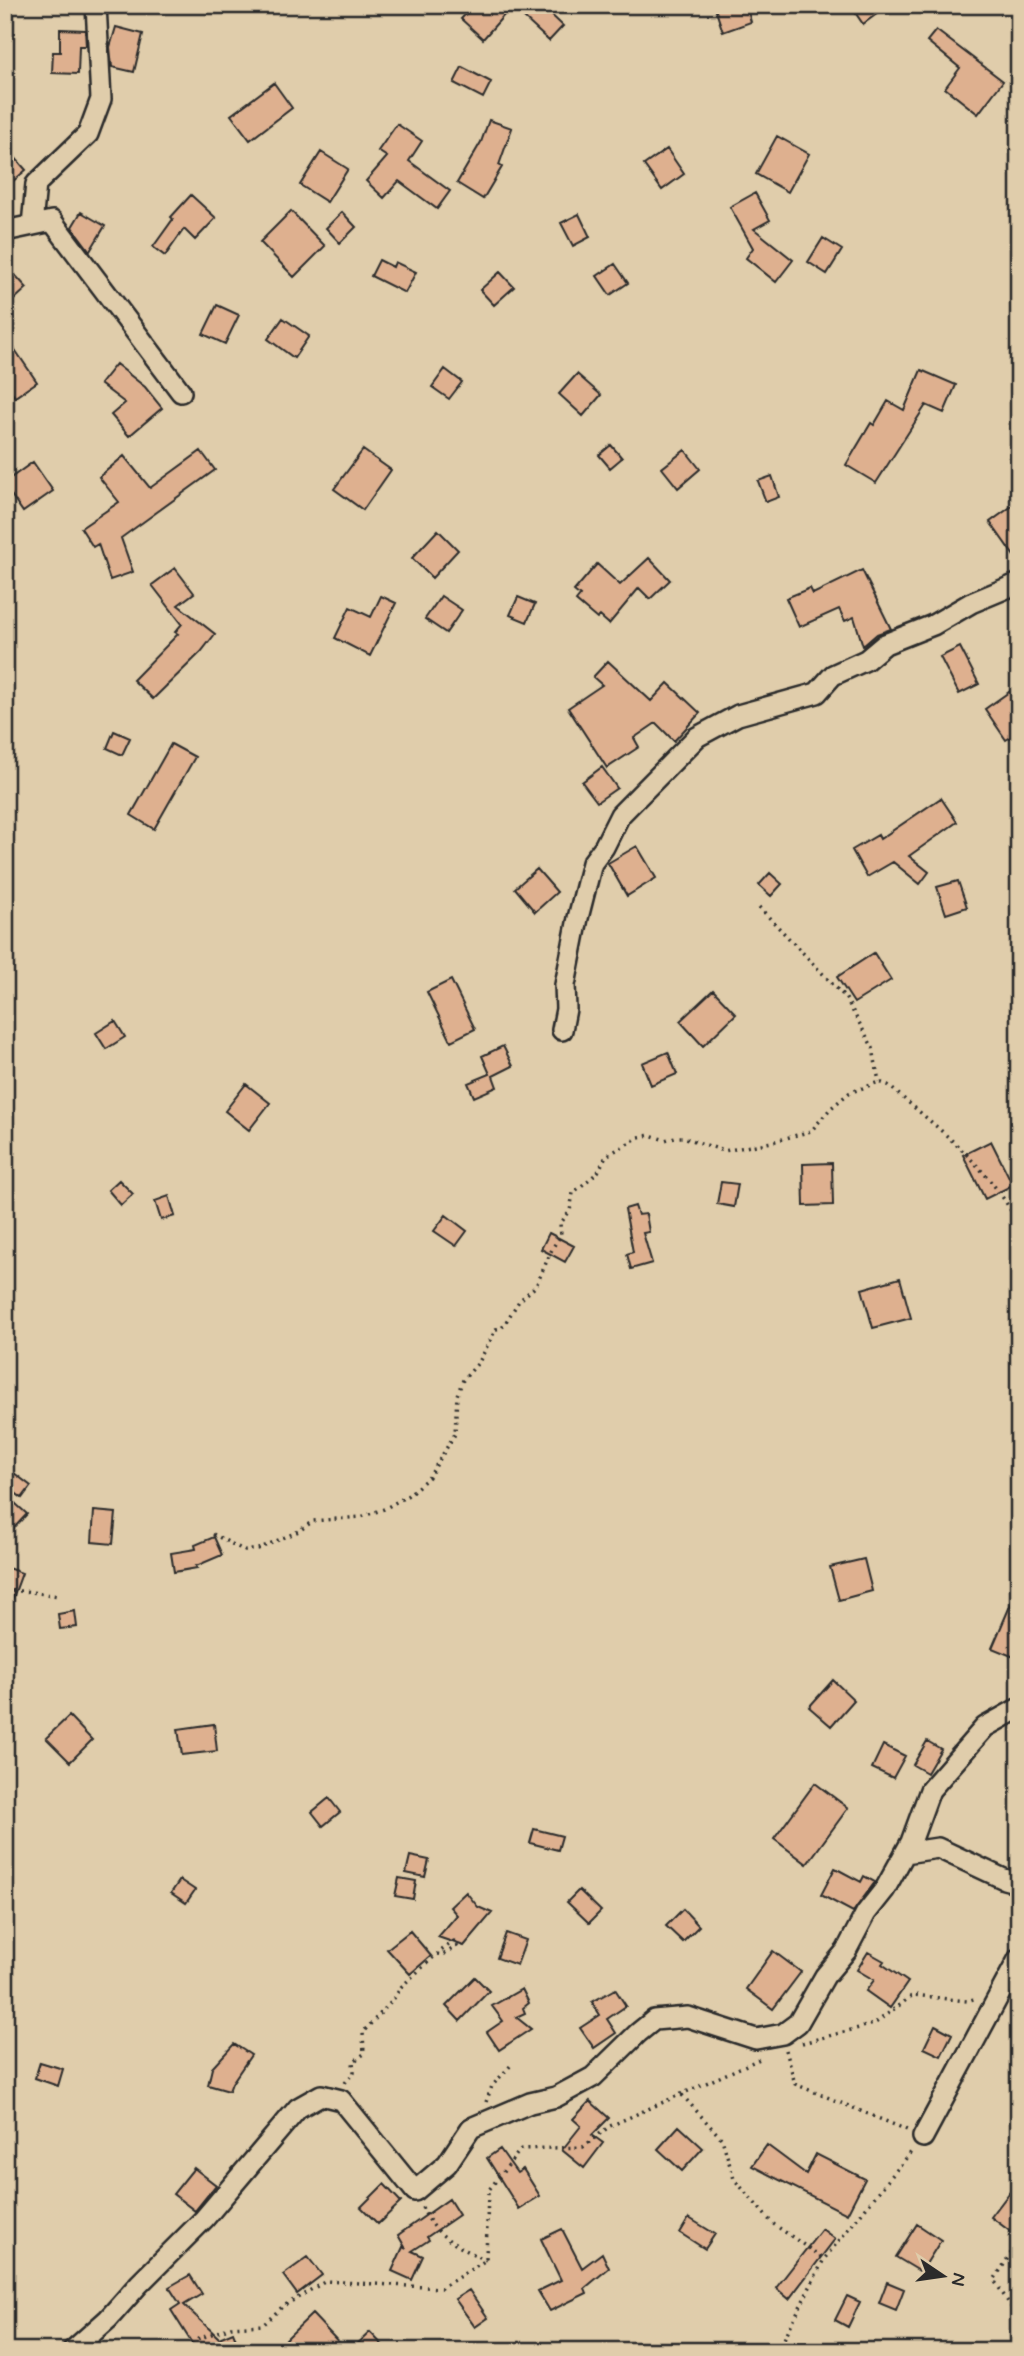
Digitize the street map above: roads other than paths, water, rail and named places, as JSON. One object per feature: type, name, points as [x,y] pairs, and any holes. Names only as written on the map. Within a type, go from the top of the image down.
[{"type":"street","points":[[32,225],[36,184],[88,134],[101,99],[96,5]]},
{"type":"street","points":[[5,231],[52,221],[181,392]]},
{"type":"street","points":[[562,1030],[566,1009],[565,985],[592,863],[604,847],[620,815],[697,737],[738,715],[817,693],[833,675],[866,660],[885,644],[933,625],[971,603],[1019,583]]},
{"type":"street","points":[[72,2351],[108,2319],[204,2219],[298,2108],[321,2095],[341,2100],[415,2191],[447,2164],[471,2128],[530,2103],[556,2097],[593,2077],[654,2020],[688,2017],[756,2039],[784,2041],[798,2023],[825,1976],[846,1951],[866,1913],[885,1889],[911,1842],[930,1790],[985,1727],[1019,1708]]},
{"type":"street","points":[[905,1853],[938,1848],[1004,1879],[1019,1883]]},
{"type":"street","points":[[923,2137],[1019,1958]]}]
